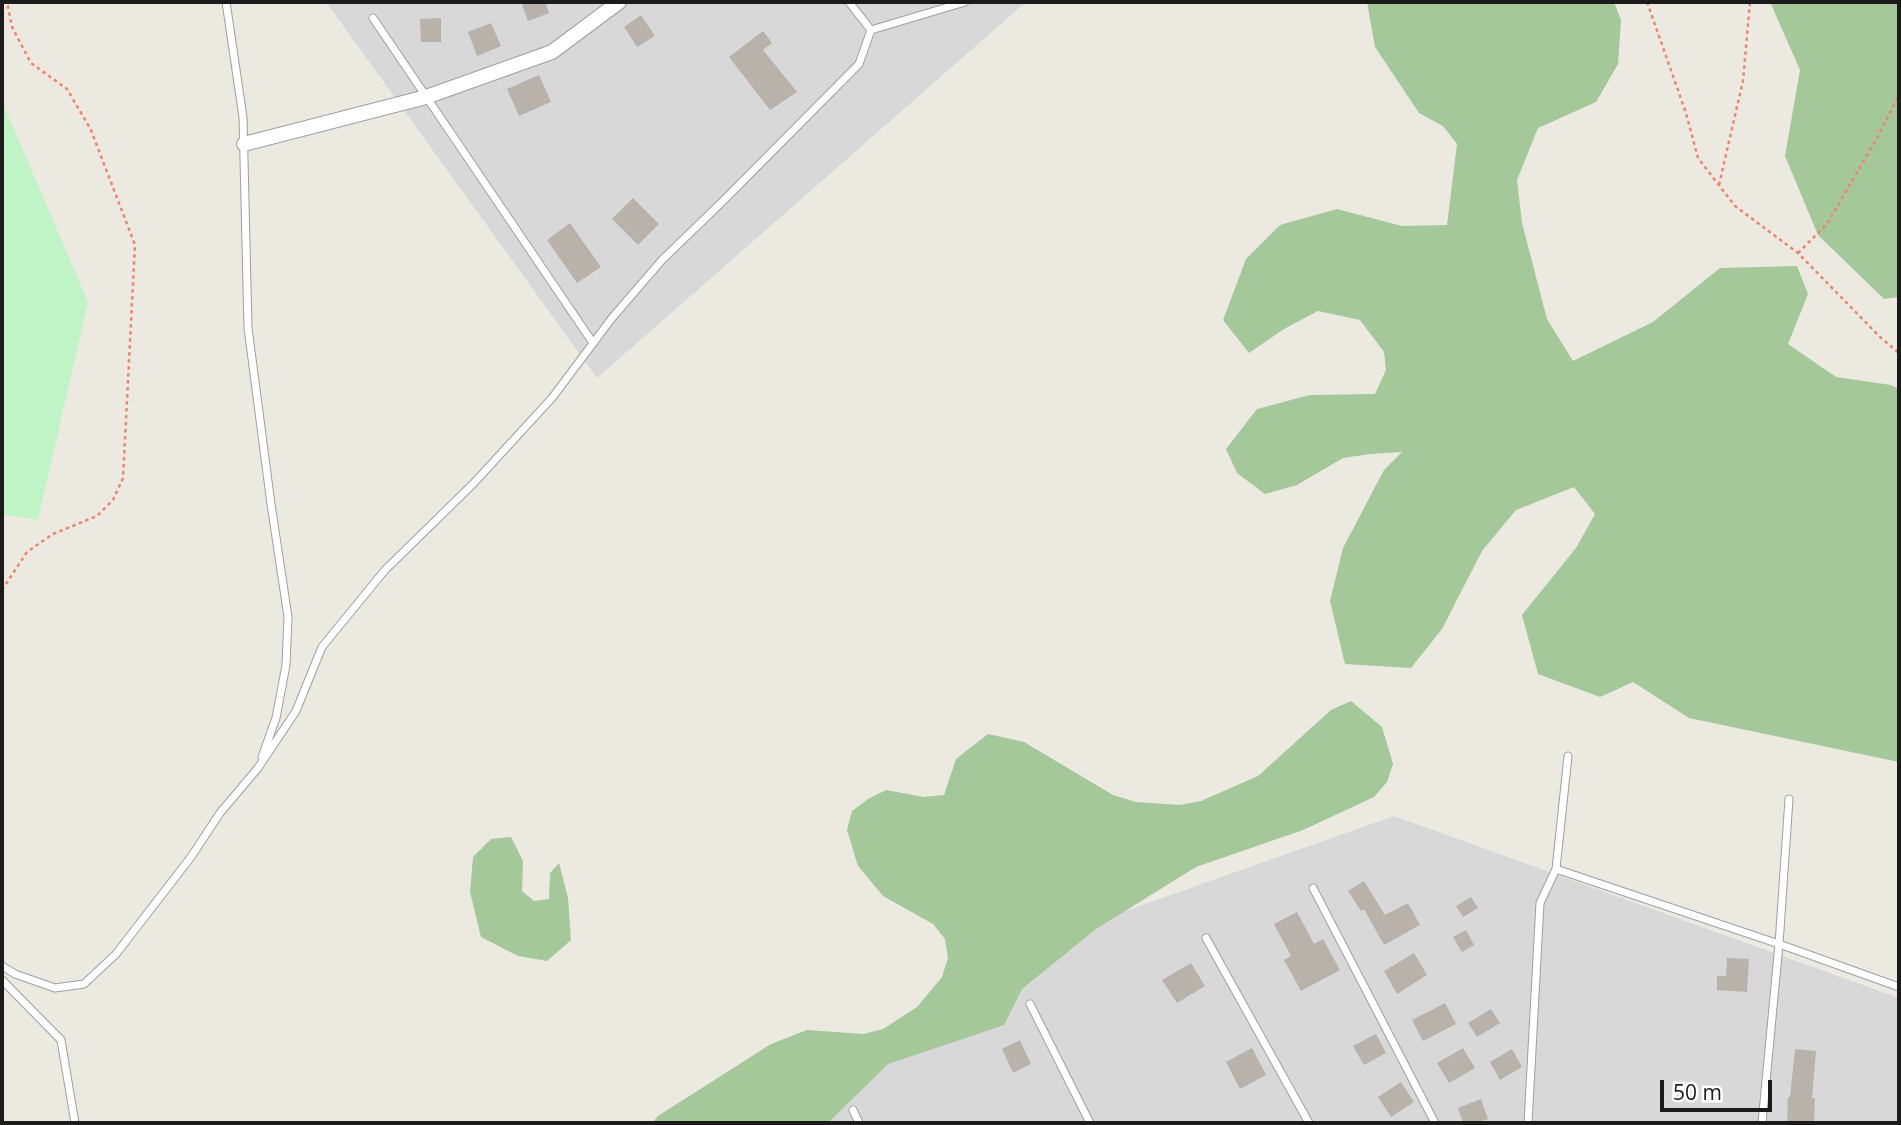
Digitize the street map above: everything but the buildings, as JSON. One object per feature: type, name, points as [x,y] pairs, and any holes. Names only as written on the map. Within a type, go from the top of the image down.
[{"type":"street","points":[[244,144],[426,97],[552,52],[619,2]]},
{"type":"lane","points":[[226,2],[243,117],[248,328],[288,617],[284,678],[276,718],[258,768]]},
{"type":"lane","points":[[849,2],[870,30]]},
{"type":"lane","points":[[870,30],[965,2]]},
{"type":"lane","points":[[373,18],[593,343]]},
{"type":"lane","points":[[2,966],[15,974],[55,988],[83,984],[116,954],[191,857],[220,813],[258,768],[296,711],[323,647],[385,570],[473,484],[552,398],[593,343],[662,260],[859,64],[870,30]]},
{"type":"lane","points":[[1528,1123],[1540,903],[1556,869],[1568,756]]},
{"type":"lane","points":[[1762,1123],[1789,799]]},
{"type":"lane","points":[[1556,869],[1899,987]]},
{"type":"lane","points":[[1313,888],[1436,1123]]},
{"type":"lane","points":[[1206,938],[1309,1123]]},
{"type":"lane","points":[[2,980],[61,1040],[75,1123]]},
{"type":"lane","points":[[1030,1004],[1090,1123]]},
{"type":"lane","points":[[853,1111],[859,1123]]},
{"type":"path","points":[[2,590],[27,552],[53,534],[97,516],[113,500],[123,478],[135,245],[91,130],[67,89],[31,63],[12,27],[8,2]]},
{"type":"path","points":[[1647,2],[1686,113],[1698,158],[1735,206],[1798,253],[1899,353]]},
{"type":"path","points":[[1719,185],[1743,81],[1750,2]]},
{"type":"path","points":[[1798,253],[1826,224],[1899,95]]},
{"type":"shaded area","points":[[326,2],[1026,2],[597,378]]},
{"type":"shaded area","points":[[1394,816],[1899,998],[1899,1123],[736,1123],[1097,921]]},
{"type":"green space","points":[[1367,2],[1614,2],[1621,20],[1618,64],[1596,102],[1538,128],[1517,180],[1522,223],[1547,319],[1573,361],[1653,322],[1720,268],[1797,266],[1808,294],[1788,344],[1836,377],[1891,385],[1899,389],[1899,762],[1689,718],[1633,682],[1600,697],[1538,674],[1522,615],[1576,548],[1595,514],[1574,487],[1516,510],[1482,551],[1442,629],[1411,668],[1345,664],[1330,601],[1343,548],[1384,470],[1402,452],[1343,458],[1297,485],[1265,494],[1237,473],[1226,449],[1257,409],[1310,395],[1375,394],[1386,370],[1384,352],[1360,320],[1318,311],[1284,329],[1249,353],[1223,320],[1246,259],[1280,225],[1337,209],[1402,226],[1447,225],[1457,144],[1443,126],[1419,113],[1375,47]]},
{"type":"green space","points":[[1770,2],[1899,2],[1899,297],[1884,299],[1818,235],[1785,156],[1800,70]]},
{"type":"green space","points":[[2,101],[88,302],[38,520],[2,514]]},
{"type":"green space","points":[[1351,701],[1382,727],[1393,764],[1387,782],[1374,797],[1303,830],[1196,867],[1096,929],[1022,989],[1004,1025],[888,1064],[828,1123],[652,1123],[658,1116],[771,1044],[807,1030],[864,1034],[883,1029],[917,1007],[942,977],[948,958],[945,939],[933,924],[883,896],[858,866],[847,830],[852,811],[868,799],[886,790],[924,797],[944,795],[956,759],[988,734],[1024,742],[1113,795],[1136,802],[1180,805],[1201,801],[1258,776],[1331,710]]},
{"type":"green space","points":[[511,837],[523,861],[522,891],[534,901],[549,899],[550,873],[559,863],[568,898],[571,940],[547,961],[518,956],[481,937],[470,892],[473,857],[491,839]]}]
